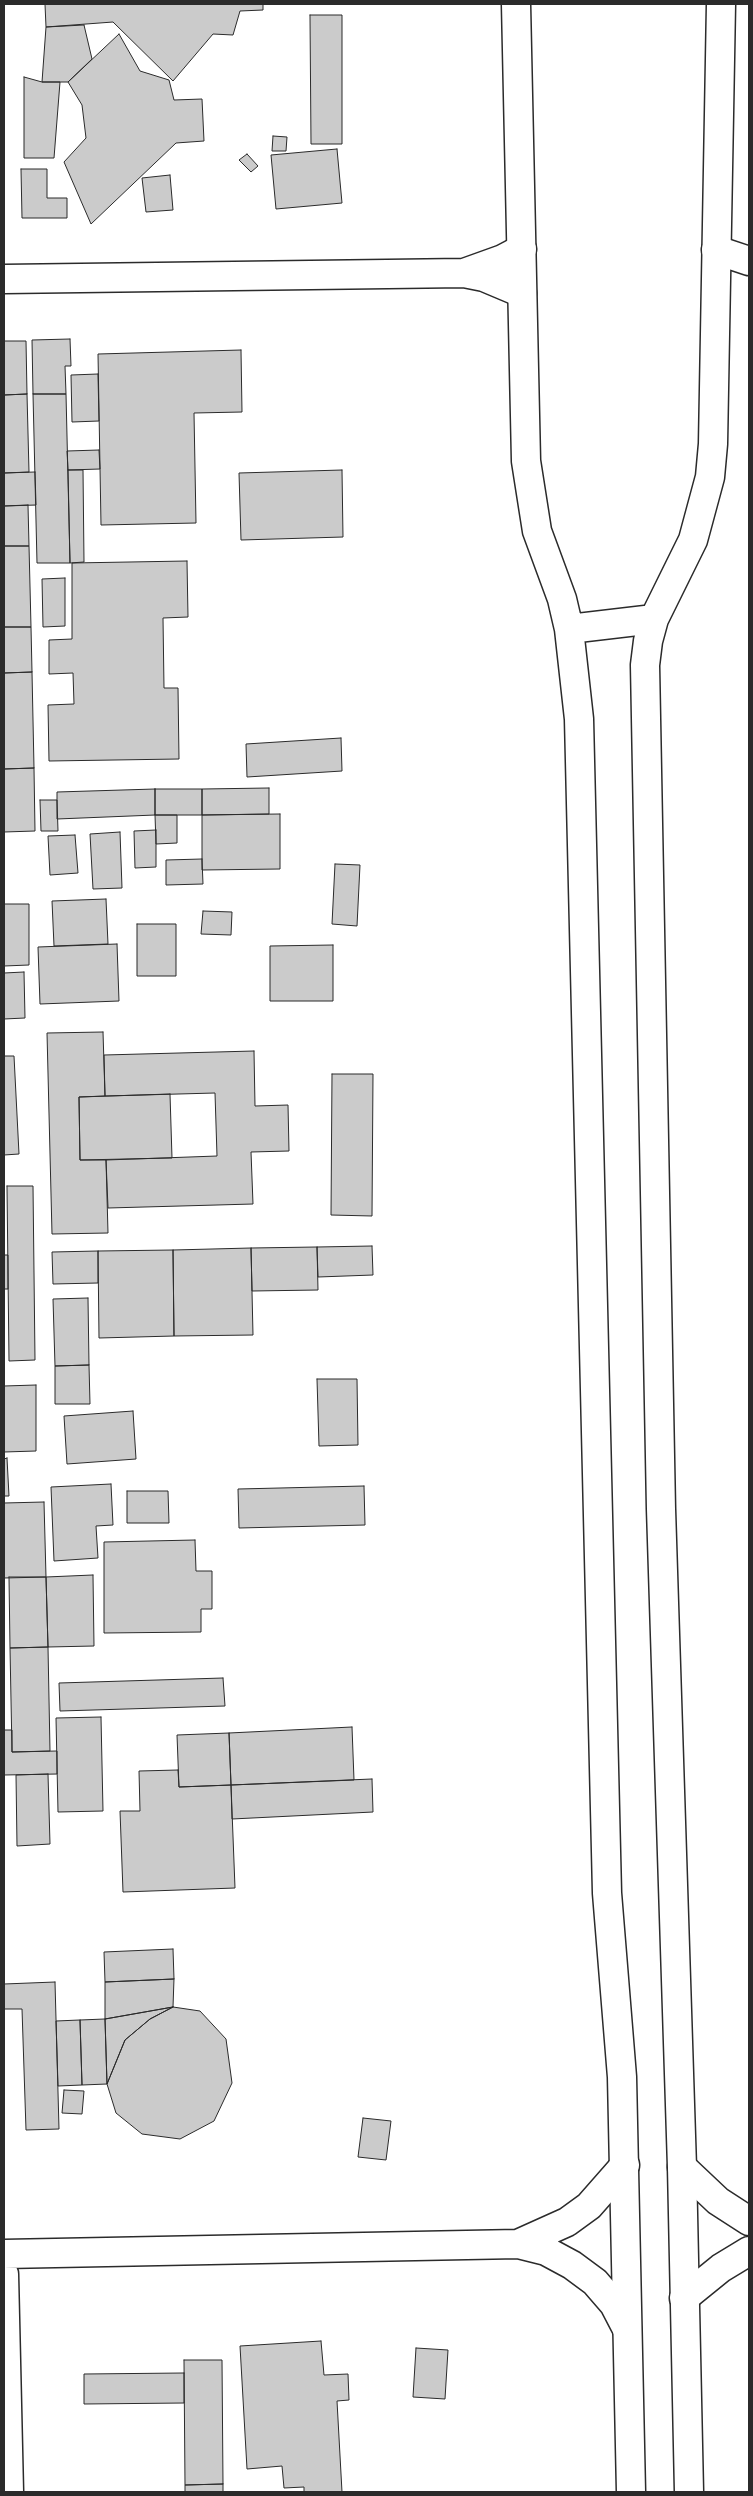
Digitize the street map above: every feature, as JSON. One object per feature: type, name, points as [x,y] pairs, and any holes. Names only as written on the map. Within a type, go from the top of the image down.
[{"type":"main road","points":[[516,4],[526,462],[530,497],[537,531],[562,599],[569,629],[579,719],[607,1893],[622,2077],[631,2492]]},
{"type":"main road","points":[[689,2492],[682,2167],[661,1500],[645,665],[648,641],[654,619],[693,540],[710,477],[713,444],[721,4]]},
{"type":"main road","points":[[464,273],[503,259],[522,249]]},
{"type":"main road","points":[[716,262],[749,261]]},
{"type":"main road","points":[[716,262],[749,265]]},
{"type":"main road","points":[[4,279],[464,273],[484,277],[522,293]]},
{"type":"main road","points":[[569,629],[654,619]]},
{"type":"main road","points":[[518,2244],[567,2222],[589,2206],[625,2165]]},
{"type":"main road","points":[[682,2167],[718,2201],[749,2221]]},
{"type":"main road","points":[[4,2254],[518,2244],[572,2264],[595,2282],[614,2304],[627,2329]]},
{"type":"main road","points":[[684,2298],[721,2268],[749,2251]]},
{"type":"main road","points":[[4,2274],[9,2492]]},
{"type":"building","points":[[45,4],[263,4],[263,10],[240,11],[233,35],[213,34],[173,81],[113,22],[46,27]]},
{"type":"building","points":[[310,15],[342,15],[342,144],[311,144]]},
{"type":"building","points":[[84,25],[92,59],[68,82],[42,82],[46,27]]},
{"type":"building","points":[[119,34],[140,71],[169,80],[174,100],[202,99],[204,141],[176,143],[91,224],[64,162],[86,138],[82,105],[68,82]]},
{"type":"building","points":[[24,77],[42,82],[60,82],[54,158],[24,158]]},
{"type":"building","points":[[273,136],[287,137],[286,151],[272,151]]},
{"type":"building","points":[[337,149],[342,203],[276,209],[271,155]]},
{"type":"building","points":[[247,154],[258,166],[251,172],[239,160]]},
{"type":"building","points":[[21,169],[47,169],[47,198],[67,198],[67,218],[22,218]]},
{"type":"building","points":[[170,175],[173,210],[146,212],[142,178]]},
{"type":"building","points":[[70,339],[71,366],[65,366],[66,394],[33,394],[32,340]]},
{"type":"building","points":[[4,341],[26,341],[27,394],[4,395]]},
{"type":"building","points":[[241,350],[242,412],[194,413],[196,523],[101,525],[98,354]]},
{"type":"building","points":[[98,374],[99,421],[72,422],[71,375]]},
{"type":"building","points":[[27,394],[29,472],[4,473],[4,395]]},
{"type":"building","points":[[33,394],[66,394],[70,563],[37,563]]},
{"type":"building","points":[[99,450],[100,469],[68,470],[67,451]]},
{"type":"building","points":[[68,470],[83,470],[84,562],[70,563]]},
{"type":"building","points":[[342,470],[343,537],[241,540],[239,473]]},
{"type":"building","points":[[35,472],[36,505],[4,506],[4,473]]},
{"type":"building","points":[[28,505],[29,546],[4,546],[4,506]]},
{"type":"building","points":[[4,546],[29,546],[31,627],[4,627]]},
{"type":"building","points":[[187,561],[188,617],[163,618],[164,688],[178,688],[179,759],[49,761],[48,705],[74,704],[73,673],[49,674],[49,640],[72,639],[72,563]]},
{"type":"building","points":[[65,578],[65,626],[43,627],[42,579]]},
{"type":"building","points":[[4,627],[31,627],[32,672],[4,673]]},
{"type":"building","points":[[32,672],[34,768],[4,769],[4,673]]},
{"type":"building","points":[[341,738],[342,771],[247,777],[246,744]]},
{"type":"building","points":[[34,768],[35,831],[4,832],[4,769]]},
{"type":"building","points":[[269,788],[269,814],[202,815],[202,789]]},
{"type":"building","points":[[155,789],[155,815],[57,819],[57,792]]},
{"type":"building","points":[[155,789],[202,789],[202,815],[155,815]]},
{"type":"building","points":[[40,800],[57,800],[58,831],[41,831]]},
{"type":"building","points":[[280,814],[280,869],[202,870],[202,815]]},
{"type":"building","points":[[155,815],[177,815],[177,843],[156,844]]},
{"type":"building","points":[[156,830],[156,867],[135,868],[134,831]]},
{"type":"building","points":[[120,832],[122,888],[93,889],[90,834]]},
{"type":"building","points":[[75,835],[78,873],[50,875],[48,836]]},
{"type":"building","points":[[202,859],[203,884],[166,885],[166,860]]},
{"type":"building","points":[[335,864],[360,865],[357,926],[332,924]]},
{"type":"building","points":[[106,899],[108,944],[54,946],[52,901]]},
{"type":"building","points":[[4,904],[29,904],[29,965],[4,966]]},
{"type":"building","points":[[203,911],[232,912],[231,935],[201,934]]},
{"type":"building","points":[[137,924],[176,924],[176,976],[137,976]]},
{"type":"building","points":[[117,944],[119,1001],[40,1004],[38,947]]},
{"type":"building","points":[[333,945],[333,1001],[270,1001],[270,946]]},
{"type":"building","points":[[24,972],[25,1018],[4,1019],[4,973]]},
{"type":"building","points":[[103,1032],[105,1096],[79,1097],[80,1160],[106,1160],[108,1233],[52,1234],[47,1033]]},
{"type":"building","points":[[254,1051],[255,1106],[288,1105],[289,1151],[251,1152],[253,1204],[108,1208],[106,1160],[217,1156],[215,1093],[105,1096],[104,1055]]},
{"type":"building","points":[[4,1056],[14,1056],[19,1154],[4,1155]]},
{"type":"building","points":[[332,1074],[373,1074],[372,1216],[331,1215]]},
{"type":"building","points":[[170,1094],[172,1158],[80,1160],[79,1097]]},
{"type":"building","points":[[7,1186],[33,1186],[35,1360],[9,1361]]},
{"type":"building","points":[[372,1246],[373,1275],[318,1277],[317,1247]]},
{"type":"building","points":[[317,1247],[318,1290],[252,1291],[251,1248]]},
{"type":"building","points":[[251,1248],[253,1335],[174,1336],[173,1250]]},
{"type":"building","points":[[173,1250],[174,1336],[99,1338],[98,1251]]},
{"type":"building","points":[[98,1251],[98,1283],[53,1284],[52,1252]]},
{"type":"building","points":[[4,1255],[8,1255],[8,1289],[4,1289]]},
{"type":"building","points":[[88,1298],[89,1365],[55,1366],[53,1299]]},
{"type":"building","points":[[89,1365],[90,1404],[55,1404],[55,1366]]},
{"type":"building","points":[[317,1379],[357,1379],[358,1445],[319,1446]]},
{"type":"building","points":[[36,1385],[36,1451],[4,1452],[4,1386]]},
{"type":"building","points":[[133,1411],[136,1459],[67,1464],[64,1416]]},
{"type":"building","points":[[7,1458],[9,1496],[4,1496],[4,1459]]},
{"type":"building","points":[[111,1484],[113,1525],[96,1526],[98,1558],[54,1561],[51,1487]]},
{"type":"building","points":[[364,1486],[365,1525],[239,1528],[238,1489]]},
{"type":"building","points":[[127,1491],[168,1491],[169,1523],[127,1523]]},
{"type":"building","points":[[44,1502],[46,1577],[4,1578],[4,1503]]},
{"type":"building","points":[[195,1540],[196,1571],[212,1571],[212,1609],[201,1609],[201,1632],[104,1633],[104,1542]]},
{"type":"building","points":[[93,1575],[94,1646],[48,1647],[46,1577]]},
{"type":"building","points":[[9,1577],[46,1577],[48,1647],[10,1648]]},
{"type":"building","points":[[48,1647],[50,1751],[12,1752],[10,1648]]},
{"type":"building","points":[[223,1678],[225,1706],[60,1711],[59,1683]]},
{"type":"building","points":[[101,1717],[103,1811],[58,1812],[56,1718]]},
{"type":"building","points":[[352,1727],[354,1780],[231,1785],[229,1733]]},
{"type":"building","points":[[4,1730],[12,1730],[12,1752],[57,1751],[57,1774],[4,1775]]},
{"type":"building","points":[[229,1733],[231,1785],[179,1787],[177,1735]]},
{"type":"building","points":[[178,1770],[179,1787],[231,1785],[235,1888],[123,1892],[120,1811],[140,1811],[139,1771]]},
{"type":"building","points":[[48,1774],[50,1844],[17,1846],[16,1775]]},
{"type":"building","points":[[372,1779],[373,1812],[232,1819],[231,1785]]},
{"type":"building","points":[[173,1949],[174,1979],[105,1982],[104,1952]]},
{"type":"building","points":[[174,1979],[173,2007],[105,2019],[105,1982]]},
{"type":"building","points":[[55,1982],[59,2129],[26,2130],[22,2009],[4,2009],[4,1984]]},
{"type":"building","points":[[173,2007],[150,2019],[125,2040],[107,2084],[105,2019]]},
{"type":"building","points":[[173,2007],[200,2011],[226,2039],[232,2083],[214,2121],[180,2139],[142,2134],[116,2113],[107,2084],[125,2040],[150,2019]]},
{"type":"building","points":[[105,2019],[107,2084],[82,2085],[80,2020]]},
{"type":"building","points":[[80,2020],[82,2085],[58,2086],[56,2021]]},
{"type":"building","points":[[64,2090],[84,2091],[82,2114],[62,2113]]},
{"type":"building","points":[[363,2118],[391,2121],[386,2160],[358,2157]]},
{"type":"building","points":[[321,2341],[324,2375],[348,2374],[349,2400],[337,2401],[342,2492],[304,2492],[304,2487],[284,2488],[282,2466],[247,2469],[240,2346]]},
{"type":"building","points":[[416,2348],[448,2350],[445,2399],[413,2397]]},
{"type":"building","points":[[184,2360],[222,2360],[223,2484],[185,2485]]},
{"type":"building","points":[[184,2373],[184,2403],[84,2404],[84,2374]]},
{"type":"building","points":[[223,2484],[223,2492],[185,2492],[185,2485]]}]
